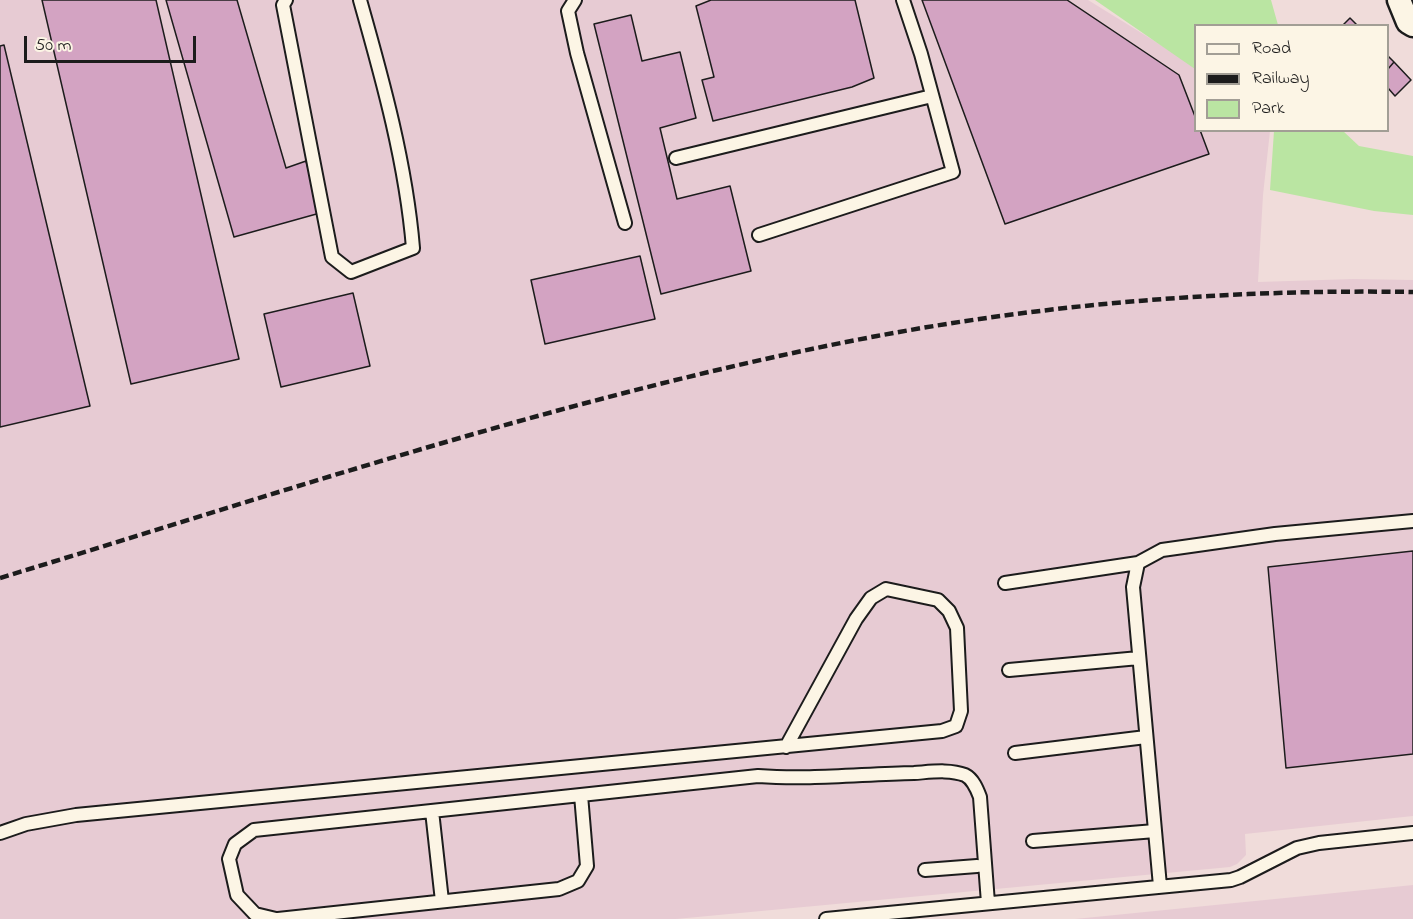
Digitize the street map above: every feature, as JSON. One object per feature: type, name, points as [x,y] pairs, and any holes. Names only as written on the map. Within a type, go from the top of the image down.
[{"type":"street","points":[[1399,0],[1408,22],[1413,25]]},
{"type":"lane","points":[[286,0],[283,5],[332,257],[351,272],[413,248],[410,210],[387,98],[360,0]]},
{"type":"lane","points":[[575,0],[568,12],[577,53],[625,223]]},
{"type":"lane","points":[[759,235],[953,172],[903,0]]},
{"type":"lane","points":[[676,158],[932,96]]},
{"type":"lane","points":[[1005,583],[1138,563],[1162,550],[1275,534],[1413,521]]},
{"type":"lane","points":[[1138,563],[1133,588],[1160,886]]},
{"type":"lane","points":[[0,833],[76,815],[786,747],[942,730],[956,726],[961,711],[957,628],[949,611],[938,600],[886,589],[871,598],[856,619],[786,747]]},
{"type":"lane","points":[[1009,670],[1139,658]]},
{"type":"lane","points":[[1015,753],[1146,737]]},
{"type":"lane","points":[[581,795],[587,866],[578,881],[559,889],[277,919],[255,914],[237,895],[229,859],[235,844],[254,830],[758,776],[796,779],[951,772],[966,776],[975,784],[980,797],[987,903]]},
{"type":"lane","points":[[432,811],[442,902]]},
{"type":"lane","points":[[1033,841],[1155,831]]},
{"type":"lane","points":[[826,919],[1231,880],[1250,873],[1297,848],[1319,843],[1413,833]]},
{"type":"lane","points":[[925,870],[976,866]]},
{"type":"shaded area","points":[[0,0],[1088,0],[1194,65],[1194,132],[1270,132],[1263,195],[1258,282],[1413,280],[1413,816],[1245,834],[1246,855],[1230,867],[676,919],[0,919]]},
{"type":"shaded area","points":[[1413,885],[1413,919],[1075,919],[1325,894]]},
{"type":"green space","points":[[1095,0],[1271,0],[1278,24],[1194,24],[1194,68]]},
{"type":"green space","points":[[1274,132],[1344,132],[1359,146],[1413,156],[1413,215],[1374,211],[1270,190]]},
{"type":"building","points":[[42,0],[156,0],[239,359],[131,384]]},
{"type":"building","points":[[166,0],[237,0],[286,168],[306,161],[320,213],[234,237]]},
{"type":"building","points":[[711,0],[855,0],[874,78],[852,87],[713,121],[702,80],[714,77],[696,6]]},
{"type":"building","points":[[922,0],[1067,0],[1179,75],[1194,114],[1194,132],[1201,132],[1209,154],[1005,224]]},
{"type":"building","points":[[631,15],[642,61],[680,52],[696,118],[660,128],[677,199],[730,186],[751,271],[661,294],[594,24]]},
{"type":"building","points":[[1350,18],[1356,24],[1344,24]]},
{"type":"building","points":[[4,45],[90,406],[0,427],[0,46]]},
{"type":"building","points":[[1389,57],[1394,62],[1389,68]]},
{"type":"building","points":[[1394,62],[1411,80],[1395,96],[1389,89],[1389,68]]},
{"type":"building","points":[[640,256],[655,319],[545,344],[531,280]]},
{"type":"building","points":[[353,293],[370,366],[281,387],[264,314]]},
{"type":"building","points":[[1413,551],[1413,754],[1286,768],[1268,567]]},
{"type":"railway","points":[[0,578],[326,478],[545,414],[655,385],[877,336],[1010,315],[1144,300],[1278,293],[1413,292]]}]
